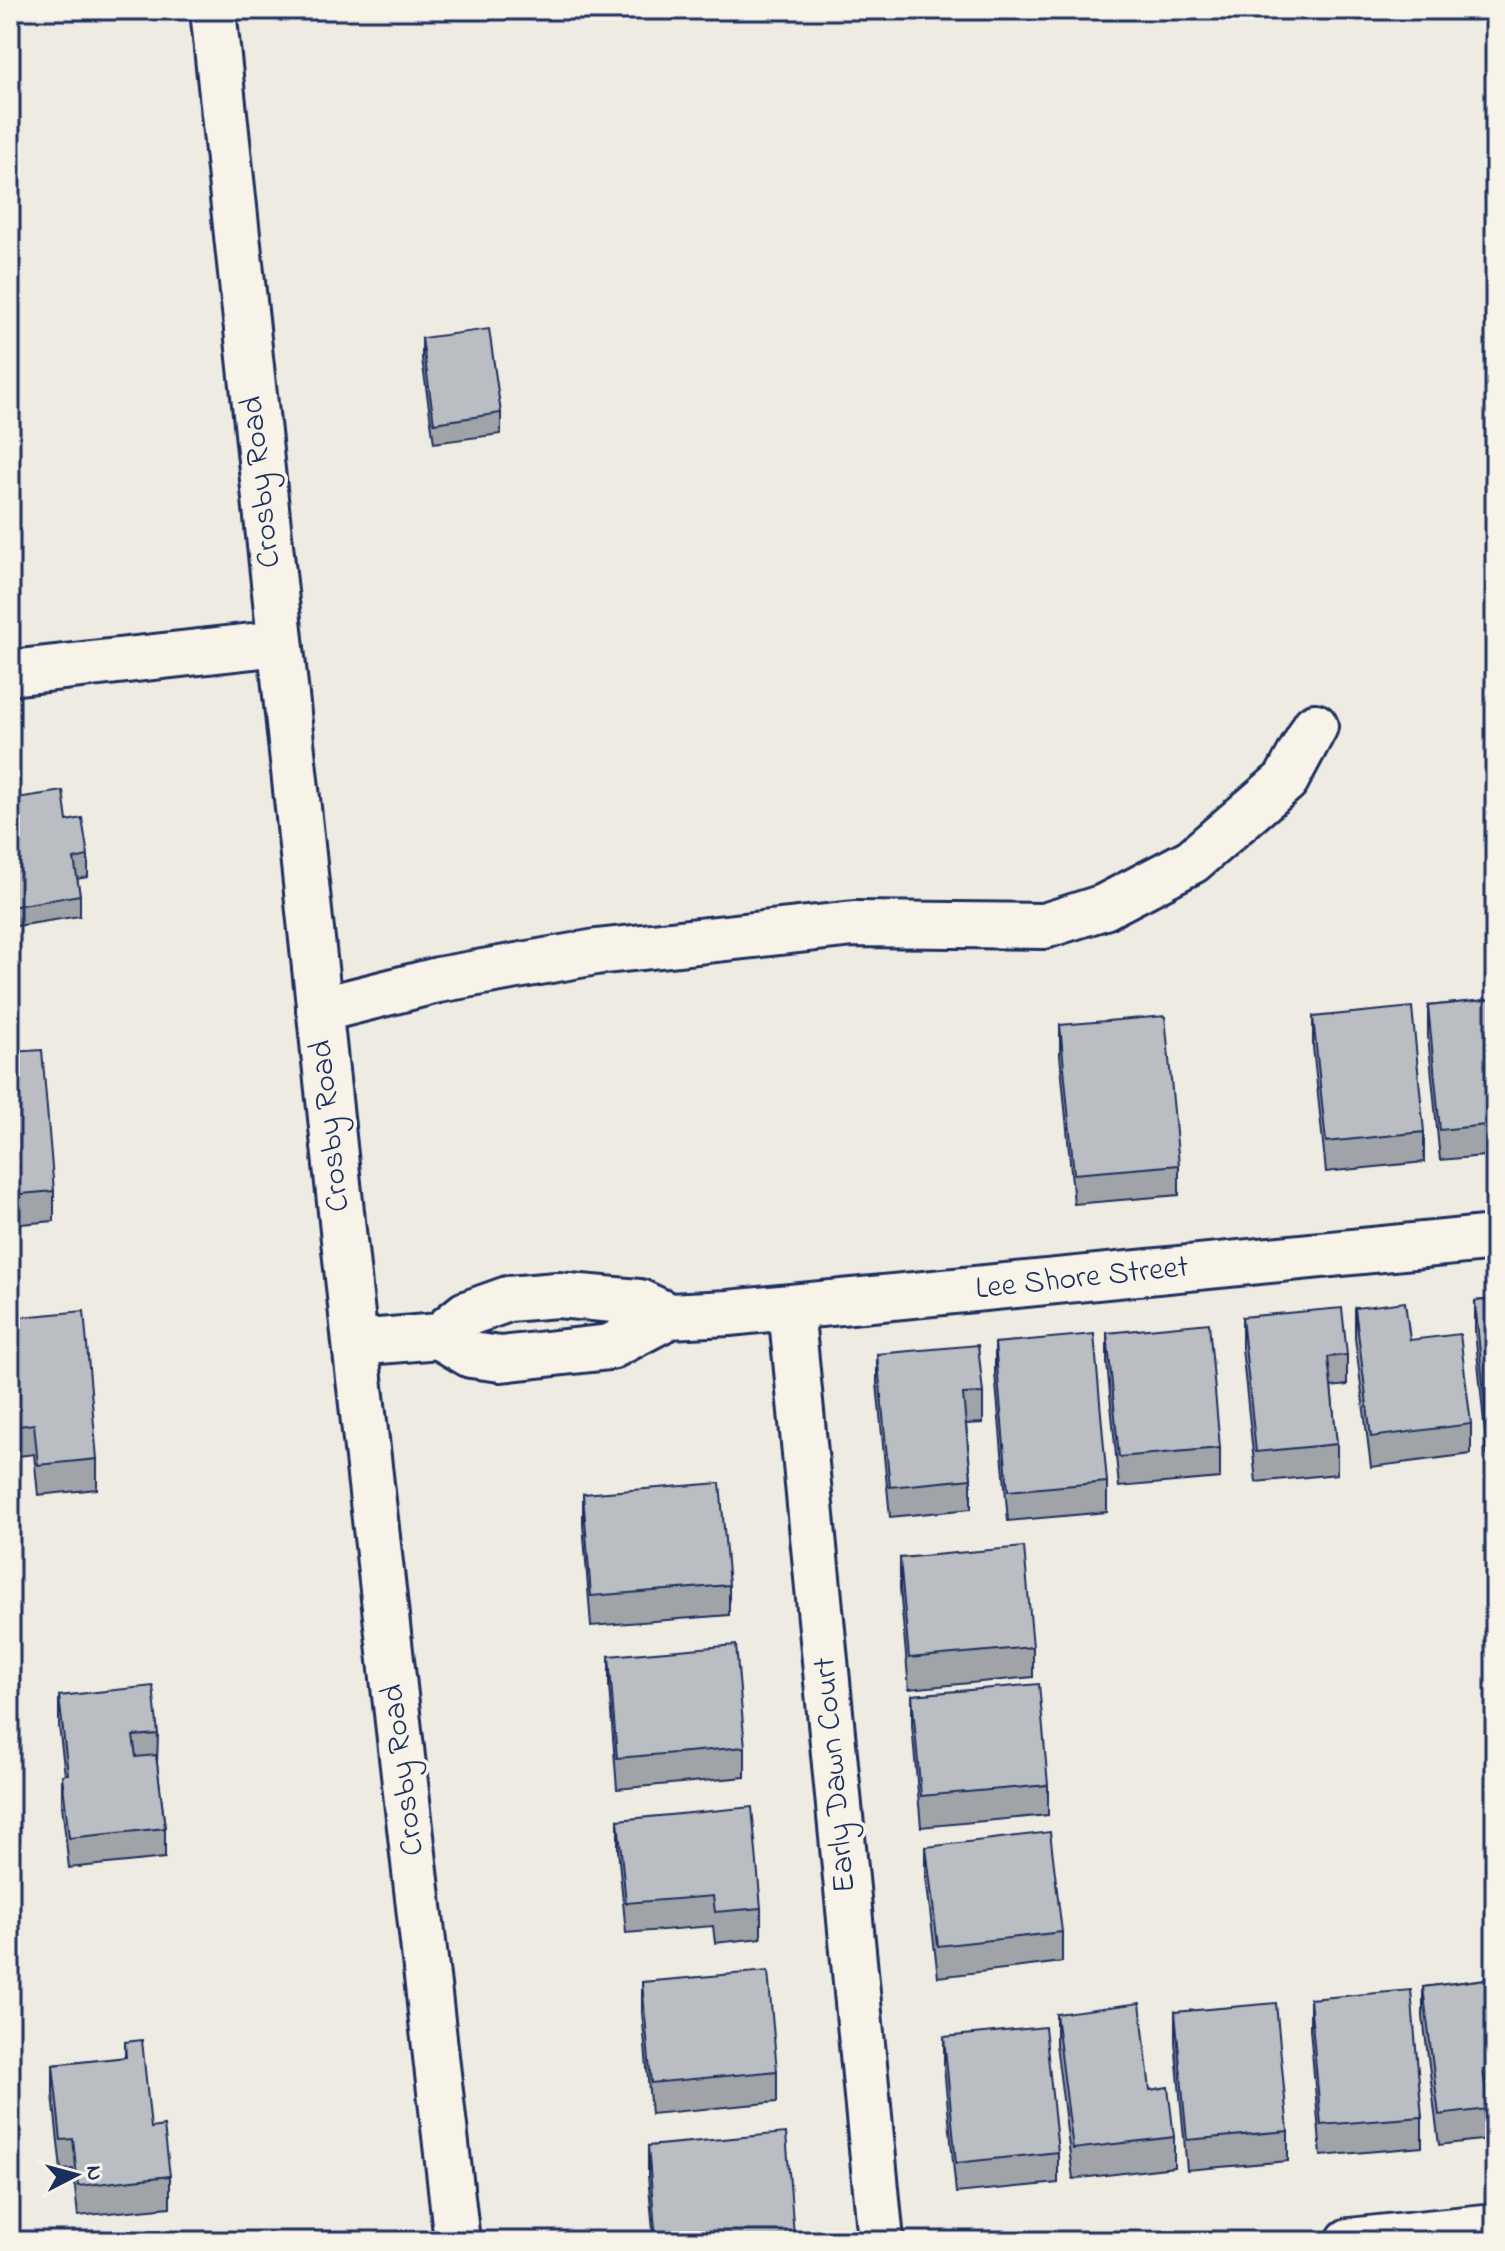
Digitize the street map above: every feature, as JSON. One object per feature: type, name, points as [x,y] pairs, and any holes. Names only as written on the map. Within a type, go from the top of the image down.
[{"type":"street","name":"Crosby Road","points":[[213,10],[355,1343],[457,2241]]},
{"type":"street","points":[[10,673],[279,643]]},
{"type":"street","points":[[319,1010],[438,980],[596,952],[854,924],[1044,926],[1104,907],[1192,861],[1286,780],[1315,726]]},
{"type":"street","name":"Lee Shore Street","points":[[669,1316],[791,1308],[1495,1238]]},
{"type":"street","points":[[355,1343],[439,1336],[466,1314],[508,1299],[557,1295],[639,1302],[669,1316]]},
{"type":"street","points":[[587,1299],[591,1349]]},
{"type":"street","name":"Early Dawn Court","points":[[791,1308],[881,2241]]},
{"type":"street","points":[[439,1336],[471,1355],[501,1359],[591,1349],[628,1340],[669,1316]]},
{"type":"street","points":[[1349,2241],[1495,2226]]},
{"type":"building","points":[[489,329],[501,413],[434,423],[422,338]]},
{"type":"building","points":[[63,791],[67,821],[82,818],[88,856],[74,859],[80,895],[10,907],[10,830],[14,830],[10,799]]},
{"type":"building","points":[[1495,999],[1495,1124],[1440,1130],[1428,1006]]},
{"type":"building","points":[[1412,1007],[1424,1132],[1326,1142],[1313,1017]]},
{"type":"building","points":[[1165,1016],[1179,1165],[1074,1174],[1060,1025]]},
{"type":"building","points":[[42,1050],[54,1191],[10,1195],[10,1052]]},
{"type":"building","points":[[1495,1299],[1495,1423],[1487,1424],[1475,1301]]},
{"type":"building","points":[[1405,1302],[1410,1340],[1460,1334],[1471,1424],[1371,1437],[1355,1308]]},
{"type":"building","points":[[1342,1308],[1347,1355],[1328,1357],[1337,1444],[1256,1452],[1242,1317]]},
{"type":"building","points":[[84,1311],[97,1459],[38,1465],[34,1424],[10,1427],[10,1396],[18,1395],[11,1318]]},
{"type":"building","points":[[1209,1323],[1220,1448],[1119,1457],[1107,1333]]},
{"type":"building","points":[[1094,1334],[1107,1482],[1008,1491],[995,1343]]},
{"type":"building","points":[[978,1345],[983,1393],[963,1394],[971,1479],[890,1487],[877,1354]]},
{"type":"building","points":[[720,1483],[729,1585],[591,1596],[583,1494]]},
{"type":"building","points":[[1024,1547],[1033,1647],[909,1658],[900,1558]]},
{"type":"building","points":[[736,1645],[745,1747],[617,1758],[609,1656]]},
{"type":"building","points":[[1039,1684],[1048,1785],[921,1796],[912,1695]]},
{"type":"building","points":[[153,1686],[158,1734],[133,1736],[136,1757],[156,1755],[165,1828],[69,1838],[62,1775],[68,1774],[59,1696]]},
{"type":"building","points":[[752,1807],[761,1908],[715,1912],[713,1896],[626,1903],[618,1820]]},
{"type":"building","points":[[1050,1832],[1062,1932],[938,1946],[926,1847]]},
{"type":"building","points":[[768,1971],[777,2071],[651,2083],[642,1982]]},
{"type":"building","points":[[1495,1978],[1495,2068],[1483,2069],[1488,2109],[1439,2115],[1423,1987]]},
{"type":"building","points":[[1411,1990],[1422,2117],[1321,2125],[1310,1999]]},
{"type":"building","points":[[1140,2003],[1150,2090],[1168,2087],[1174,2137],[1073,2149],[1056,2014]]},
{"type":"building","points":[[1276,2003],[1288,2131],[1187,2140],[1175,2012]]},
{"type":"building","points":[[1045,2027],[1058,2152],[956,2163],[944,2037]]},
{"type":"building","points":[[142,2040],[151,2128],[164,2126],[170,2176],[78,2186],[73,2139],[61,2140],[53,2065],[126,2057],[125,2042]]},
{"type":"building","points":[[786,2133],[794,2235],[730,2241],[656,2241],[648,2146]]}]
